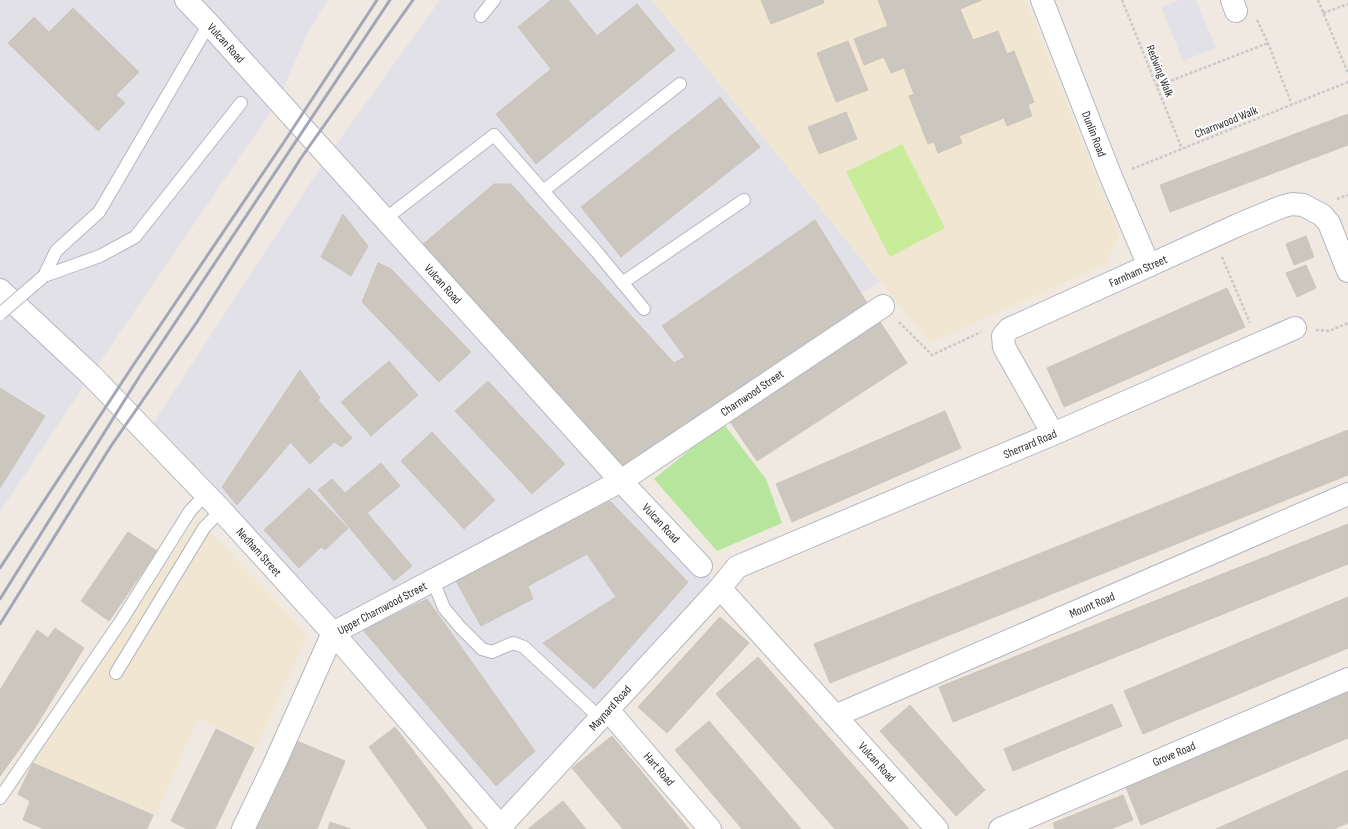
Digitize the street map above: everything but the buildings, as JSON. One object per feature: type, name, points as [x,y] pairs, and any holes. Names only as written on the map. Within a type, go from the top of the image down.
[{"type":"street","name":"Vulcan Road","points":[[186,0],[621,481],[701,566]]},
{"type":"street","name":"Dunlin Road","points":[[1042,0],[1111,177],[1149,266]]},
{"type":"street","name":"Farnham Street","points":[[1002,336],[1009,329],[1213,237],[1281,207],[1292,204],[1303,205],[1313,209],[1322,215],[1329,223],[1348,271]]},
{"type":"street","name":"Nedham Street","points":[[0,290],[91,375],[221,510],[333,633],[501,828]]},
{"type":"street","name":"Charnwood Street","points":[[621,481],[883,306]]},
{"type":"street","name":"Sherrard Road","points":[[720,588],[737,567],[1053,434],[1295,328]]},
{"type":"street","points":[[1002,336],[1004,347],[1053,434]]},
{"type":"street","name":"Upper Charnwood Street","points":[[243,829],[274,765],[333,633],[621,481]]},
{"type":"street","name":"Mount Road","points":[[835,716],[1348,494]]},
{"type":"street","name":"Vulcan Road","points":[[720,588],[937,829]]},
{"type":"street","name":"Maynard Road","points":[[501,828],[720,588]]},
{"type":"street","name":"Grove Road","points":[[1000,829],[1348,678]]},
{"type":"street","name":"Hart Road","points":[[604,714],[710,829]]},
{"type":"lane","points":[[481,16],[494,0]]},
{"type":"lane","points":[[44,276],[56,251],[99,212],[209,24]]},
{"type":"lane","points":[[543,191],[680,84]]},
{"type":"lane","points":[[0,314],[44,276],[100,256],[135,237],[242,103]]},
{"type":"lane","points":[[385,219],[494,136],[644,309]]},
{"type":"lane","points":[[622,283],[744,200]]},
{"type":"lane","points":[[0,798],[121,621],[190,511],[206,494]]},
{"type":"lane","points":[[116,673],[204,528],[221,510]]},
{"type":"lane","points":[[433,581],[444,608],[482,649],[492,652],[513,643],[524,647],[604,714]]},
{"type":"path","name":"Redwing Walk","points":[[1122,0],[1182,149]]},
{"type":"path","points":[[1318,0],[1348,73]]},
{"type":"path","points":[[1324,12],[1348,4]]},
{"type":"path","points":[[1234,6],[1255,17],[1268,43],[1292,105]]},
{"type":"path","points":[[1157,86],[1268,43]]},
{"type":"path","name":"Charnwood Walk","points":[[1111,177],[1348,82]]},
{"type":"path","points":[[1213,237],[1259,343]]},
{"type":"path","points":[[883,306],[932,355],[981,332],[1002,336]]},
{"type":"path","points":[[1295,328],[1329,331],[1348,323]]},
{"type":"shaded area","points":[[0,0],[328,0],[309,30],[278,101],[91,375],[0,512]]},
{"type":"shaded area","points":[[440,0],[652,0],[880,282],[624,433],[621,481],[720,588],[501,826],[146,434],[328,156]]},
{"type":"shaded area","points":[[652,0],[1025,0],[1119,234],[1107,263],[930,343]]},
{"type":"shaded area","points":[[1180,0],[1196,0],[1216,48],[1183,61],[1161,7]]},
{"type":"shaded area","points":[[197,518],[308,635],[256,748],[198,718],[156,815],[31,761]]},
{"type":"green space","points":[[902,144],[945,228],[890,257],[846,172]]},
{"type":"green space","points":[[723,423],[766,479],[782,523],[717,551],[654,479]]},
{"type":"railway","points":[[0,568],[377,0]]},
{"type":"railway","points":[[0,599],[141,374],[390,0]]},
{"type":"railway","points":[[0,624],[111,446],[197,322],[301,158],[413,0]]}]
